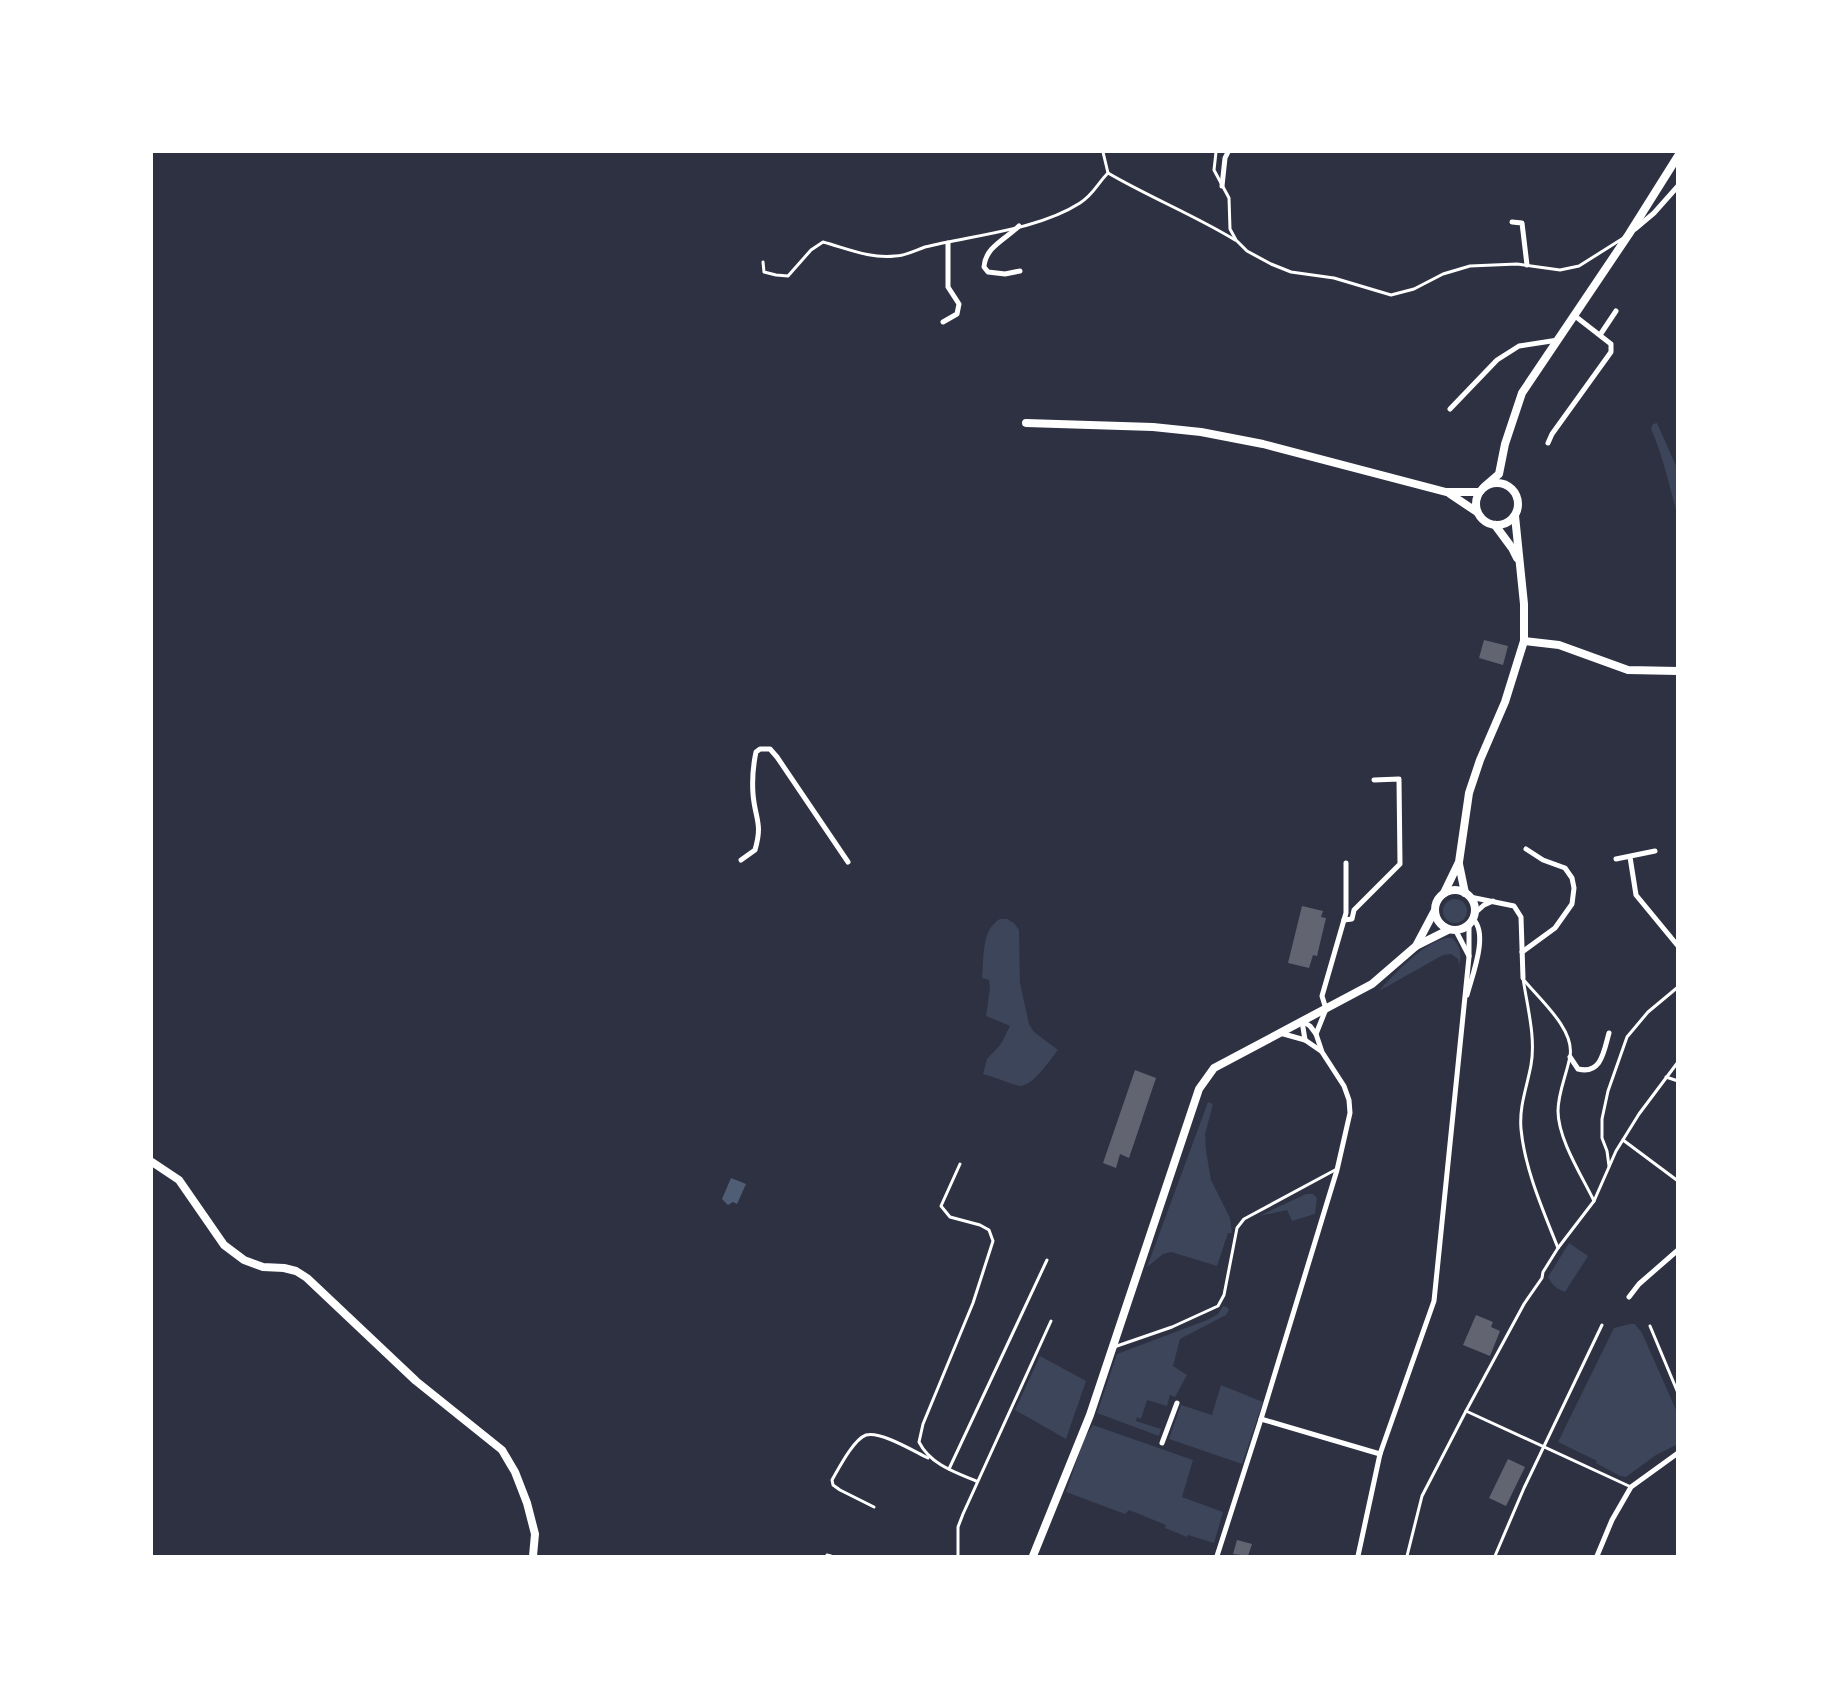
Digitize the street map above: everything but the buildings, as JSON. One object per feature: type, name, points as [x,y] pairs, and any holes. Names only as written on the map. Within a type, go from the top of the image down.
[{"type":"main road","points":[[1477,512],[1476,499],[1499,474],[1505,444],[1522,393],[1629,234],[1677,156]]},
{"type":"main road","points":[[1026,423],[1142,426],[1201,432],[1263,444],[1446,492],[1482,490],[1496,483],[1508,485]]},
{"type":"main road","points":[[1416,946],[1434,912],[1436,901],[1444,893],[1459,862],[1469,793],[1480,760],[1505,702],[1524,641],[1524,604],[1515,516],[1518,499],[1508,485],[1503,461]]},
{"type":"main road","points":[[1446,492],[1477,512],[1484,520],[1495,525],[1521,565]]},
{"type":"main road","points":[[1495,525],[1506,523],[1515,516]]},
{"type":"main road","points":[[1524,641],[1559,645],[1628,670],[1677,671]]},
{"type":"main road","points":[[1033,1557],[1090,1415],[1120,1331],[1199,1089],[1214,1068],[1372,984],[1416,946],[1473,919],[1474,904],[1468,895],[1459,862]]},
{"type":"main road","points":[[1444,893],[1455,890],[1468,895]]},
{"type":"main road","points":[[1434,912],[1438,923],[1452,930]]},
{"type":"main road","points":[[152,1162],[179,1180],[224,1245],[244,1260],[263,1267],[296,1271],[307,1278],[417,1381],[502,1450],[515,1472],[527,1503],[535,1534],[533,1557]]},
{"type":"street","points":[[1222,186],[1225,158],[1228,152]]},
{"type":"street","points":[[1629,234],[1654,213],[1677,186]]},
{"type":"street","points":[[1512,222],[1522,223],[1527,265]]},
{"type":"street","points":[[1019,226],[993,247],[984,259],[984,267],[988,272],[1005,274],[1020,271]]},
{"type":"street","points":[[943,322],[957,314],[960,304],[948,286],[948,243]]},
{"type":"street","points":[[1600,335],[1616,311]]},
{"type":"street","points":[[1548,443],[1611,352],[1611,345],[1575,316]]},
{"type":"street","points":[[1450,410],[1497,360],[1519,346],[1558,340]]},
{"type":"street","points":[[741,860],[755,850],[760,829],[753,796],[753,764],[756,752],[760,749],[770,749],[848,862]]},
{"type":"street","points":[[1344,920],[1352,919],[1354,910],[1400,864],[1399,779],[1374,780]]},
{"type":"street","points":[[1522,952],[1560,922],[1572,904],[1574,888],[1572,878],[1565,868],[1543,860],[1526,849]]},
{"type":"street","points":[[1616,860],[1655,851]]},
{"type":"street","points":[[1630,857],[1636,895],[1677,946]]},
{"type":"street","points":[[1316,1034],[1326,1009],[1322,996],[1346,913],[1346,863]]},
{"type":"street","points":[[1468,895],[1514,906],[1521,917],[1523,978]]},
{"type":"street","points":[[1358,1557],[1380,1454],[1434,1301],[1473,919],[1484,905],[1493,901]]},
{"type":"street","points":[[1462,1011],[1479,950],[1480,933],[1473,919]]},
{"type":"street","points":[[1452,930],[1469,957]]},
{"type":"street","points":[[1217,1557],[1337,1170],[1350,1113],[1349,1100],[1344,1086],[1322,1052],[1316,1034],[1302,1021]]},
{"type":"street","points":[[1302,1021],[1305,1040]]},
{"type":"street","points":[[1280,1033],[1305,1040],[1322,1052]]},
{"type":"street","points":[[1570,1057],[1578,1069],[1586,1071],[1599,1065],[1609,1033]]},
{"type":"street","points":[[1629,1297],[1638,1284],[1677,1250]]},
{"type":"street","points":[[1162,1443],[1177,1402]]},
{"type":"street","points":[[1261,1419],[1380,1454]]},
{"type":"street","points":[[1597,1557],[1612,1520],[1630,1487],[1677,1453]]},
{"type":"lane","points":[[1103,152],[1108,173],[1142,193],[1212,226],[1236,240],[1247,251],[1271,264],[1291,272],[1340,279],[1391,295],[1414,289],[1443,274],[1470,266],[1527,265],[1560,270],[1579,266],[1629,234]]},
{"type":"lane","points":[[1216,152],[1214,170],[1228,198],[1230,229],[1236,240]]},
{"type":"lane","points":[[763,262],[764,272],[788,276],[811,250],[823,242],[862,254],[895,256],[1019,226],[1078,205],[1093,194],[1108,173]]},
{"type":"lane","points":[[1523,978],[1546,1004],[1567,1033],[1570,1041],[1570,1057],[1558,1111],[1560,1127],[1594,1201]]},
{"type":"lane","points":[[1523,978],[1531,1026],[1531,1064],[1524,1088],[1521,1131],[1537,1193],[1558,1248]]},
{"type":"lane","points":[[1609,1168],[1607,1151],[1602,1138],[1602,1119],[1608,1092],[1627,1037],[1648,1012],[1677,987]]},
{"type":"lane","points":[[1407,1557],[1422,1496],[1524,1304],[1542,1278],[1543,1272],[1558,1248],[1594,1201],[1623,1140],[1639,1114],[1677,1062]]},
{"type":"lane","points":[[1666,1077],[1677,1081]]},
{"type":"lane","points":[[1623,1140],[1677,1181]]},
{"type":"lane","points":[[935,1462],[925,1454],[919,1442],[923,1424],[973,1303],[993,1241],[990,1230],[980,1224],[950,1217],[941,1206],[960,1164]]},
{"type":"lane","points":[[1120,1331],[1114,1348],[1172,1327],[1218,1306],[1224,1295],[1237,1228],[1244,1219],[1337,1170]]},
{"type":"lane","points":[[949,1469],[1047,1260]]},
{"type":"lane","points":[[958,1557],[958,1527],[976,1482],[1009,1416],[1050,1322]]},
{"type":"lane","points":[[1495,1557],[1543,1447],[1602,1325]]},
{"type":"lane","points":[[1650,1326],[1677,1393]]},
{"type":"lane","points":[[1466,1411],[1630,1487]]},
{"type":"lane","points":[[874,1507],[832,1485],[832,1480],[855,1444],[866,1436],[888,1439],[976,1482]]},
{"type":"shaded area","points":[[1657,423],[1677,468],[1677,513],[1651,429],[1653,424]]},
{"type":"shaded area","points":[[1455,899],[1463,903],[1467,911],[1463,919],[1455,923],[1447,919],[1443,911],[1447,903]]},
{"type":"shaded area","points":[[1000,919],[1007,919],[1014,923],[1019,930],[1020,983],[1029,1024],[1034,1032],[1058,1050],[1036,1077],[1020,1086],[983,1074],[987,1059],[1001,1044],[1010,1026],[986,1016],[990,988],[989,980],[982,978],[986,937],[989,930]]},
{"type":"shaded area","points":[[1446,938],[1452,938],[1459,947],[1459,965],[1458,959],[1451,954],[1443,955],[1379,991],[1418,953]]},
{"type":"shaded area","points":[[1208,1102],[1213,1104],[1205,1134],[1211,1180],[1230,1218],[1232,1233],[1228,1233],[1217,1266],[1171,1252],[1163,1254],[1147,1267]]},
{"type":"shaded area","points":[[731,1178],[746,1184],[737,1204],[733,1202],[728,1205],[722,1199]]},
{"type":"shaded area","points":[[1306,1194],[1313,1194],[1317,1198],[1315,1214],[1292,1221],[1287,1210],[1259,1216]]},
{"type":"shaded area","points":[[1569,1243],[1588,1256],[1565,1292],[1555,1286],[1548,1277]]},
{"type":"shaded area","points":[[1223,1306],[1229,1310],[1226,1315],[1180,1339],[1173,1366],[1187,1375],[1175,1397],[1170,1395],[1167,1406],[1147,1400],[1141,1419],[1137,1417],[1136,1421],[1161,1429],[1159,1436],[1097,1413],[1117,1354],[1207,1320],[1218,1314]]},
{"type":"shaded area","points":[[1635,1324],[1642,1333],[1677,1412],[1678,1444],[1656,1455],[1626,1477],[1620,1476],[1596,1463],[1597,1461],[1558,1442],[1614,1328]]},
{"type":"shaded area","points":[[1040,1356],[1086,1381],[1066,1439],[1015,1410]]},
{"type":"shaded area","points":[[1221,1385],[1263,1402],[1242,1464],[1169,1439],[1181,1405],[1212,1415]]},
{"type":"shaded area","points":[[1093,1425],[1193,1460],[1182,1497],[1223,1512],[1214,1543],[1188,1535],[1187,1537],[1165,1528],[1166,1525],[1129,1510],[1125,1514],[1066,1492],[1084,1439]]}]
